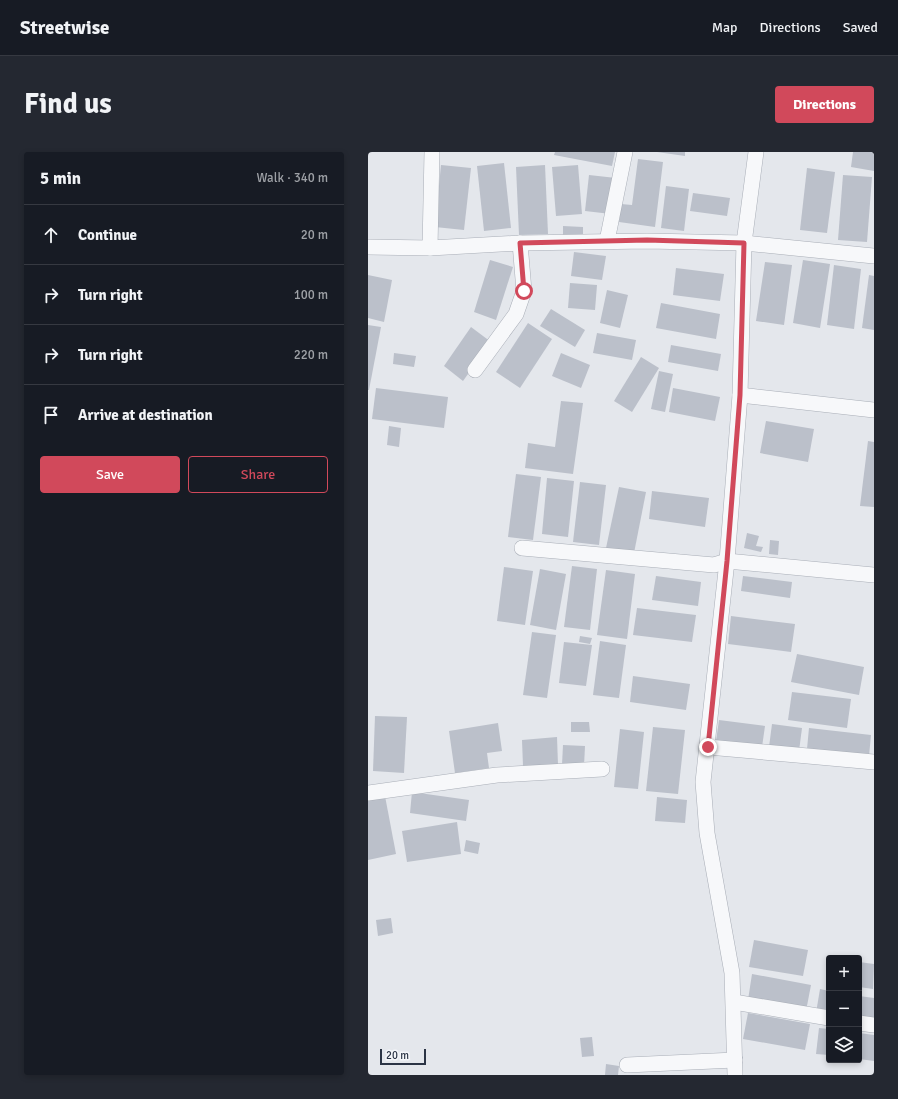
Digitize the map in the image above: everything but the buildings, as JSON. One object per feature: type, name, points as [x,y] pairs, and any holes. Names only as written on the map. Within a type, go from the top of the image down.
[{"type":"street","points":[[430,248],[432,152]]},
{"type":"street","points":[[607,241],[625,152]]},
{"type":"street","points":[[735,1075],[732,973],[707,833],[703,782],[727,561],[740,395],[744,243],[756,152]]},
{"type":"street","points":[[368,247],[430,248],[520,243],[607,241],[744,243],[874,256]]},
{"type":"street","points":[[475,370],[516,314],[524,291],[520,243]]},
{"type":"street","points":[[740,395],[874,410]]},
{"type":"street","points":[[522,548],[714,565],[727,561],[874,575]]},
{"type":"street","points":[[708,747],[874,762]]},
{"type":"street","points":[[368,793],[497,775],[602,769]]},
{"type":"street","points":[[734,1002],[826,1017]]},
{"type":"street","points":[[862,1023],[874,1025]]},
{"type":"street","points":[[627,1065],[735,1060]]},
{"type":"route","points":[[524,291],[520,243],[647,240],[744,243],[740,395],[727,561],[708,747]]}]
